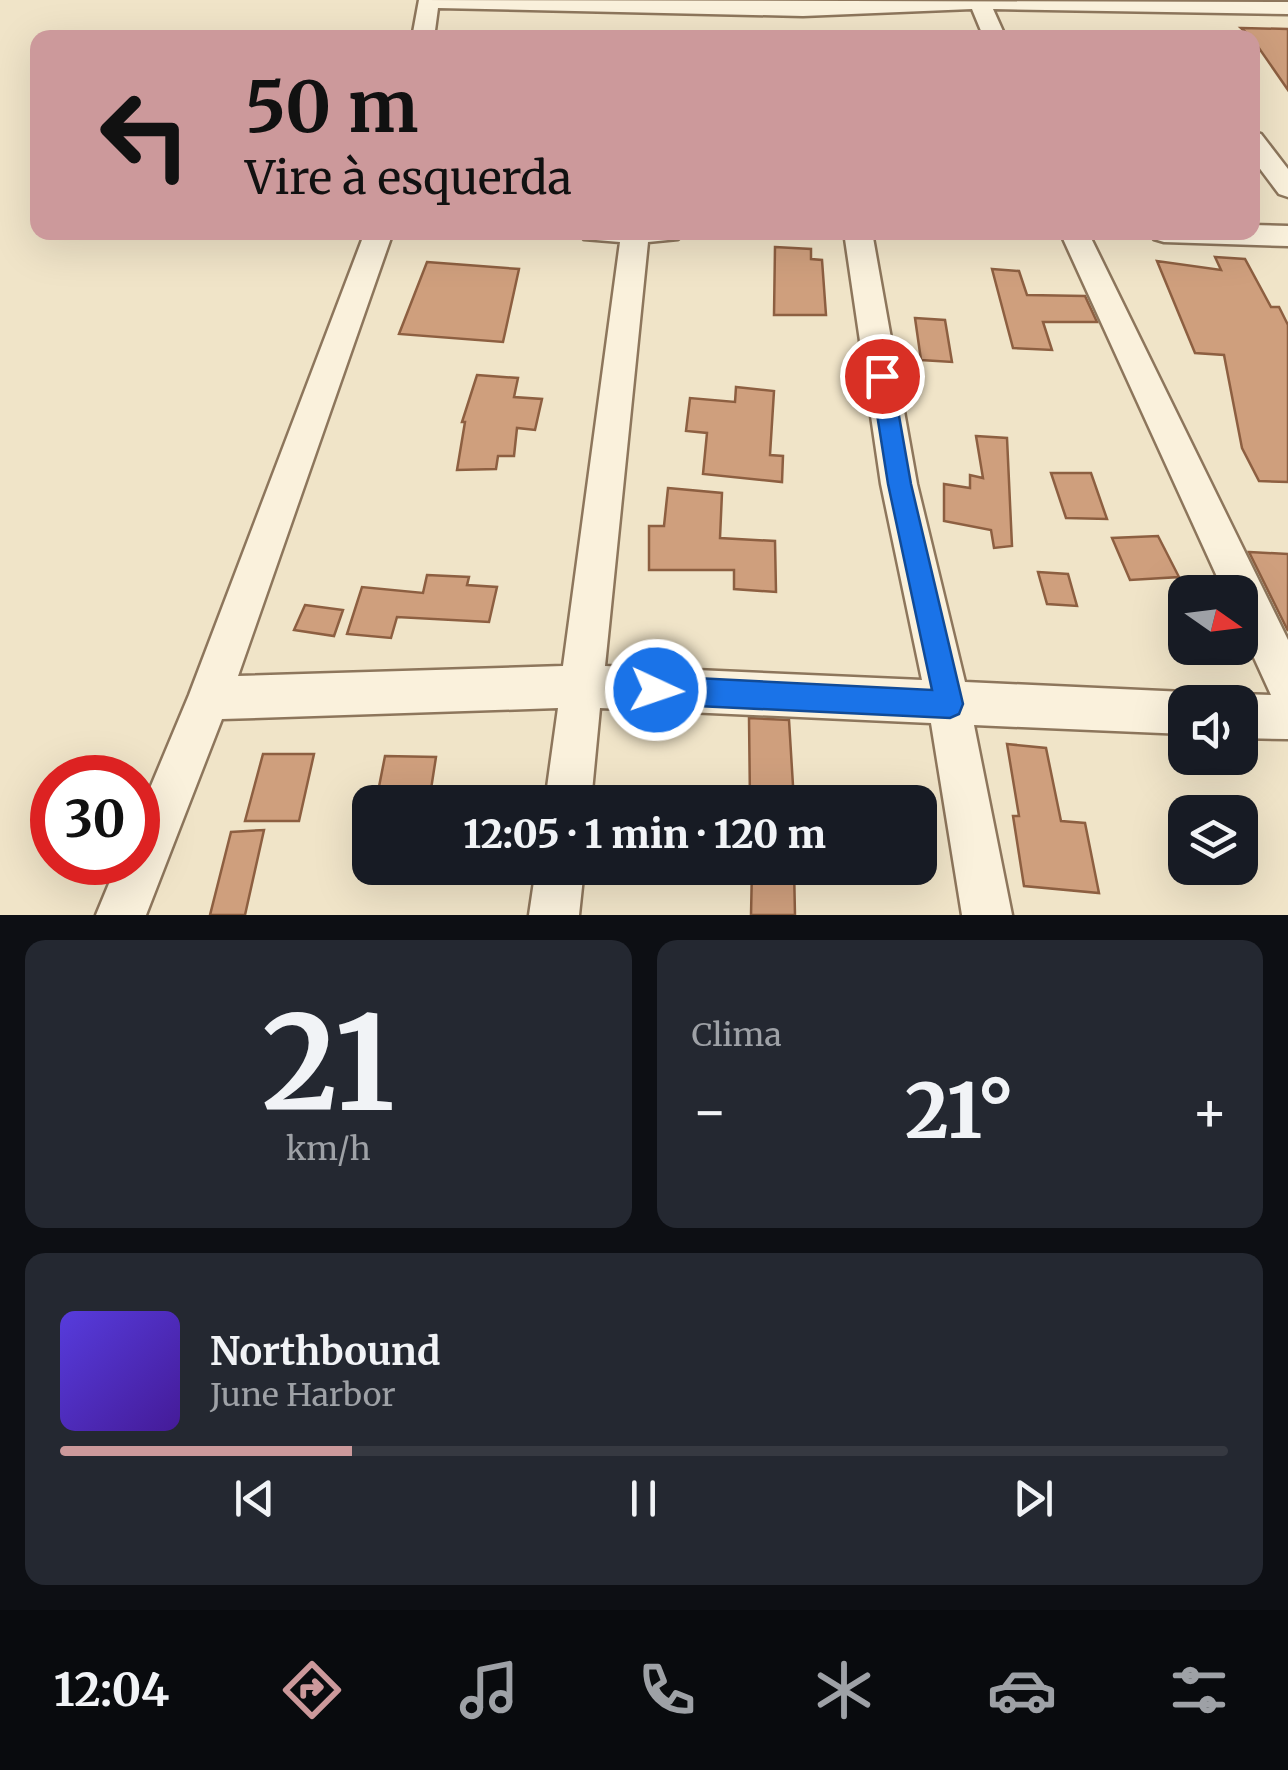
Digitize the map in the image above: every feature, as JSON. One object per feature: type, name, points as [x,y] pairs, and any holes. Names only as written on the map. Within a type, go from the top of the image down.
[{"type":"street","points":[[424,30],[429,1],[646,10],[980,1],[1159,10],[1288,8]]},
{"type":"street","points":[[980,1],[991,30]]},
{"type":"street","points":[[803,5],[808,30]]},
{"type":"street","points":[[1260,150],[1288,188]]},
{"type":"street","points":[[1260,235],[1288,236]]},
{"type":"street","points":[[121,915],[209,698],[376,240]]},
{"type":"street","points":[[570,785],[645,240]]},
{"type":"street","points":[[859,240],[899,484],[950,704],[987,915]]},
{"type":"street","points":[[1078,240],[1288,685]]},
{"type":"street","points":[[209,698],[582,686],[1168,713]]},
{"type":"street","points":[[1258,716],[1288,717]]},
{"type":"street","points":[[554,915],[558,885]]},
{"type":"building","points":[[1288,29],[1288,90],[1260,50],[1260,30],[1243,30]]},
{"type":"building","points":[[775,247],[811,249],[811,259],[822,260],[826,315],[774,315]]},
{"type":"building","points":[[1215,257],[1245,259],[1271,307],[1279,307],[1288,325],[1288,482],[1259,481],[1242,448],[1224,355],[1195,353],[1157,261],[1221,270]]},
{"type":"building","points":[[427,262],[519,269],[503,342],[399,334]]},
{"type":"building","points":[[992,269],[1019,271],[1027,295],[1085,296],[1097,322],[1043,322],[1052,350],[1013,348]]},
{"type":"building","points":[[915,318],[945,320],[952,362],[921,360]]},
{"type":"building","points":[[477,375],[518,378],[514,397],[542,399],[535,430],[517,428],[514,456],[498,456],[496,469],[457,470],[462,422]]},
{"type":"building","points":[[736,387],[774,391],[770,455],[783,456],[782,482],[703,474],[707,433],[686,431],[690,398],[735,402]]},
{"type":"building","points":[[976,436],[1007,438],[1012,546],[994,548],[991,530],[944,521],[944,484],[970,488],[970,475],[983,478]]},
{"type":"building","points":[[1051,473],[1091,473],[1107,519],[1066,518]]},
{"type":"building","points":[[668,488],[722,493],[720,538],[775,541],[776,592],[734,589],[734,570],[649,570],[649,526],[664,526]]},
{"type":"building","points":[[1158,536],[1178,575],[1130,580],[1112,538]]},
{"type":"building","points":[[1249,552],[1288,554],[1288,631]]},
{"type":"building","points":[[1038,572],[1068,574],[1077,606],[1047,604]]},
{"type":"building","points":[[427,575],[469,577],[467,585],[497,587],[489,622],[397,617],[391,638],[347,634],[362,587],[423,593]]},
{"type":"building","points":[[305,605],[343,610],[334,636],[294,630]]},
{"type":"building","points":[[749,718],[789,720],[793,785],[750,785]]},
{"type":"building","points":[[1007,744],[1046,748],[1061,821],[1085,823],[1099,893],[1024,886],[1013,816],[1019,816]]},
{"type":"building","points":[[263,754],[314,754],[299,821],[245,821]]},
{"type":"building","points":[[385,756],[436,757],[432,785],[379,785]]},
{"type":"building","points":[[264,830],[245,915],[210,915],[231,832]]},
{"type":"building","points":[[752,885],[794,885],[795,915],[751,915]]},
{"type":"route","points":[[656,690],[950,704],[899,484],[882,376]]}]
